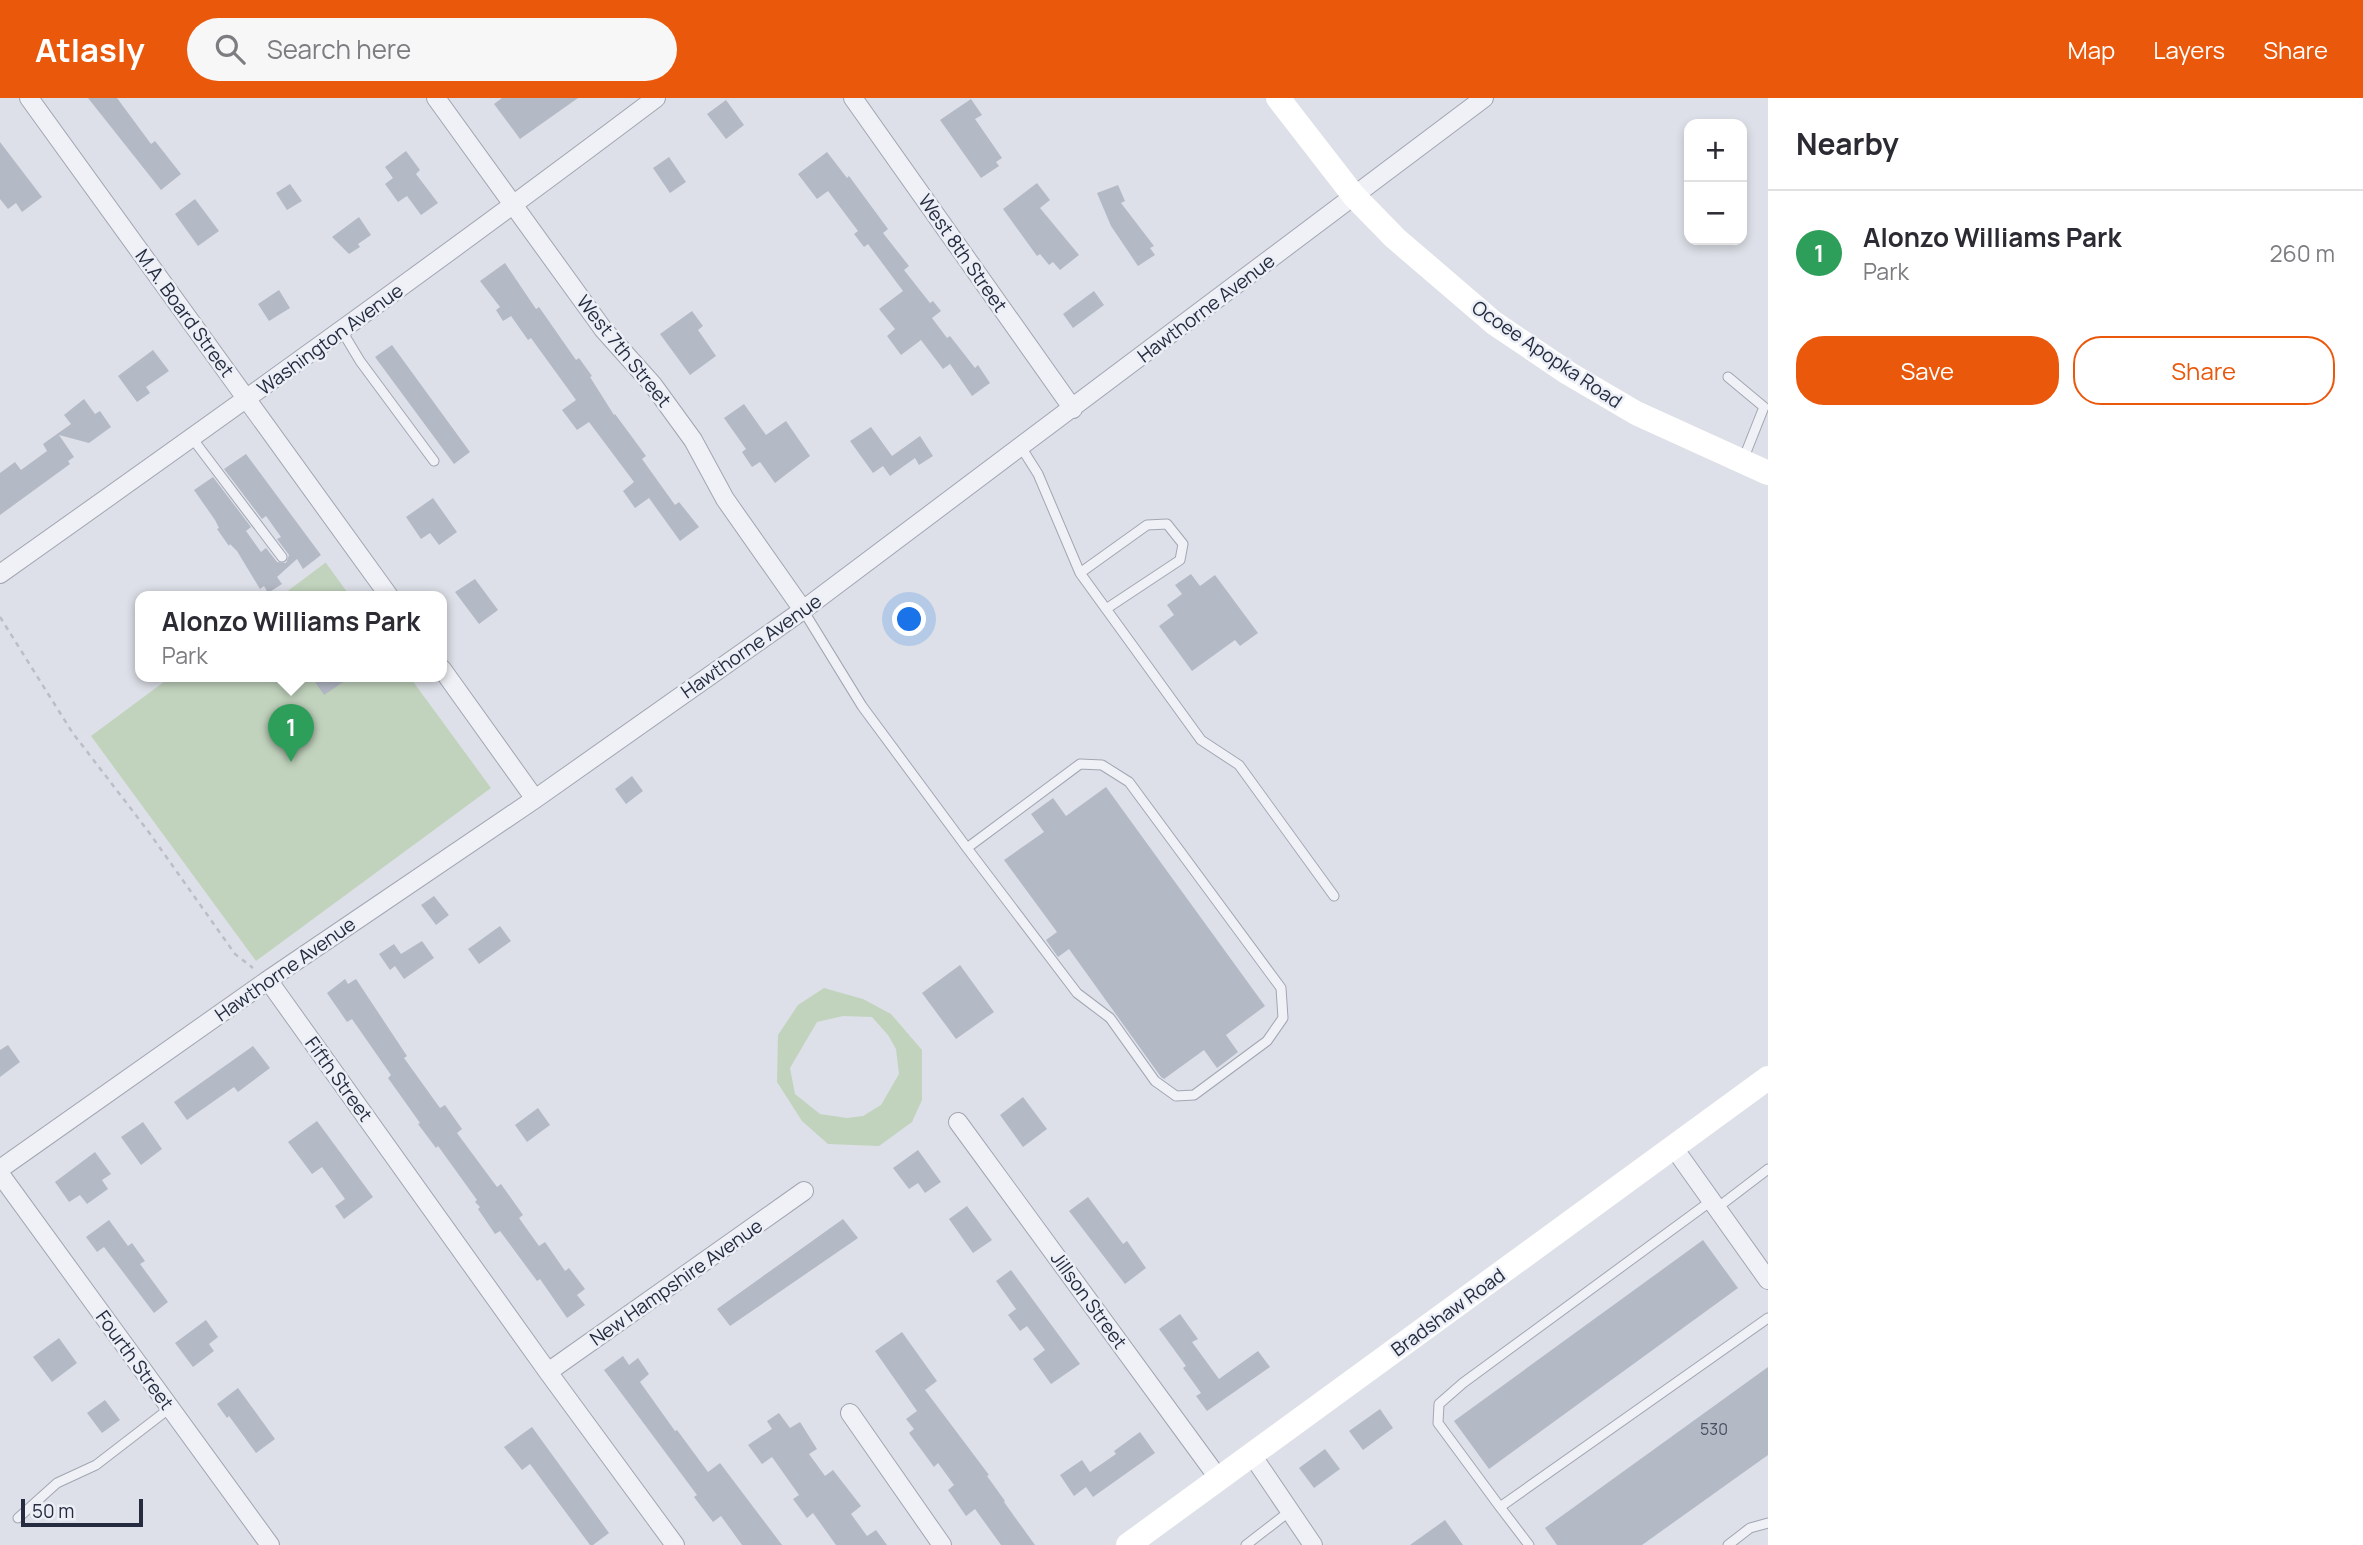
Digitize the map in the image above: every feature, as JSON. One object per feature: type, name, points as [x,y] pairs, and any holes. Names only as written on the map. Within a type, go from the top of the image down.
[{"type":"street","name":"M.A. Board Street","points":[[29,98],[385,591]]},
{"type":"street","name":"West 7th Street","points":[[436,98],[603,329],[653,385],[693,440],[725,499],[803,610]]},
{"type":"street","name":"Washington Avenue","points":[[0,574],[342,331],[656,98]]},
{"type":"street","name":"West 8th Street","points":[[853,98],[1073,409]]},
{"type":"street","name":"Ocoee Apopka Road","points":[[1278,98],[1354,196],[1395,238],[1494,323],[1568,373],[1636,413],[1768,473]]},
{"type":"street","name":"Hawthorne Avenue","points":[[0,1171],[268,980],[535,799],[803,610],[1484,98]]},
{"type":"street","points":[[447,676],[535,799]]},
{"type":"street","name":"Fifth Street","points":[[268,980],[675,1545]]},
{"type":"street","name":"Bradshaw Road","points":[[1128,1545],[1768,1078]]},
{"type":"street","name":"Jillson Street","points":[[958,1122],[1219,1479]]},
{"type":"street","points":[[1674,1148],[1768,1280]]},
{"type":"street","name":"Fourth Street","points":[[0,1171],[270,1545]]},
{"type":"street","name":"New Hampshire Avenue","points":[[548,1372],[804,1191]]},
{"type":"street","points":[[849,1413],[942,1545]]},
{"type":"street","points":[[1252,1455],[1313,1545]]},
{"type":"lane","points":[[342,331],[360,361],[433,461]]},
{"type":"lane","points":[[1728,377],[1764,407],[1742,462]]},
{"type":"lane","points":[[192,438],[282,557]]},
{"type":"lane","points":[[1021,447],[1038,474],[1080,573],[1201,740],[1239,765],[1334,896]]},
{"type":"lane","points":[[1080,573],[1147,525],[1167,524],[1183,544],[1180,560],[1106,609]]},
{"type":"lane","points":[[803,610],[862,706],[967,848],[1077,993],[1111,1017],[1155,1081],[1176,1096],[1194,1095],[1267,1041],[1283,1018],[1281,988],[1129,782],[1102,765],[1080,764],[967,848]]},
{"type":"lane","points":[[1529,1545],[1438,1423],[1439,1404],[1463,1383],[1768,1168]]},
{"type":"lane","points":[[1500,1507],[1768,1318]]},
{"type":"lane","points":[[18,1518],[57,1483],[96,1465],[170,1408]]},
{"type":"lane","points":[[1246,1545],[1290,1511]]},
{"type":"lane","points":[[1728,1545],[1750,1528],[1768,1523]]},
{"type":"path","points":[[0,617],[72,732],[148,831],[235,954],[268,980]]},
{"type":"green space","points":[[325,563],[346,591],[288,591]]},
{"type":"green space","points":[[164,682],[413,682],[491,788],[256,961],[91,736]]},
{"type":"green space","points":[[824,988],[863,999],[891,1014],[922,1050],[922,1100],[912,1122],[879,1146],[828,1144],[802,1121],[777,1082],[778,1035],[798,1005]],"holes":[[[843,1016],[872,1017],[896,1049],[899,1074],[881,1105],[863,1116],[847,1118],[820,1114],[795,1094],[790,1068],[817,1022]]]},
{"type":"building","points":[[88,98],[117,98],[151,144],[155,141],[181,174],[161,190]]},
{"type":"building","points":[[502,98],[578,98],[520,139],[494,104]]},
{"type":"building","points":[[971,99],[982,115],[975,119],[1002,158],[996,162],[999,166],[981,178],[940,120]]},
{"type":"building","points":[[726,100],[744,125],[726,139],[707,114]]},
{"type":"building","points":[[0,142],[42,197],[22,212],[16,203],[8,209],[0,199]]},
{"type":"building","points":[[406,151],[420,170],[416,174],[438,203],[421,215],[407,196],[398,202],[385,184],[393,178],[385,167]]},
{"type":"building","points":[[827,152],[847,178],[849,176],[888,229],[883,233],[909,266],[904,270],[930,303],[933,301],[941,311],[932,318],[975,368],[978,365],[990,383],[972,396],[950,364],[943,369],[921,340],[901,355],[887,336],[895,329],[879,309],[903,291],[868,244],[864,247],[854,234],[858,231],[828,191],[817,199],[798,174]]},
{"type":"building","points":[[669,157],[686,182],[670,193],[653,168]]},
{"type":"building","points":[[1037,183],[1050,200],[1040,208],[1079,255],[1060,270],[1053,262],[1049,265],[1040,254],[1037,256],[1003,209]]},
{"type":"building","points":[[290,184],[302,201],[287,210],[276,193]]},
{"type":"building","points":[[1118,185],[1125,201],[1121,203],[1154,246],[1150,248],[1155,255],[1138,266],[1111,226],[1097,193]]},
{"type":"building","points":[[195,199],[219,231],[198,246],[175,214]]},
{"type":"building","points":[[359,217],[371,235],[349,254],[332,237]]},
{"type":"building","points":[[505,263],[536,309],[539,307],[576,360],[579,358],[592,376],[590,377],[614,415],[646,456],[642,459],[675,505],[679,502],[699,527],[680,541],[649,498],[635,508],[623,491],[634,482],[589,422],[577,430],[562,410],[576,400],[531,338],[528,340],[511,316],[503,321],[496,310],[500,307],[480,281]]},
{"type":"building","points":[[279,290],[290,308],[269,321],[258,304]]},
{"type":"building","points":[[1094,291],[1104,305],[1073,328],[1063,314]]},
{"type":"building","points":[[692,311],[703,326],[698,330],[716,356],[690,375],[660,334]]},
{"type":"building","points":[[392,345],[470,452],[454,464],[375,357]]},
{"type":"building","points":[[153,350],[169,371],[146,387],[150,393],[137,402],[118,376]]},
{"type":"building","points":[[84,399],[95,414],[100,411],[111,427],[89,443],[59,435],[74,457],[68,461],[70,464],[0,515],[0,473],[15,462],[21,470],[47,451],[43,444],[71,424],[64,415]]},
{"type":"building","points":[[744,404],[766,435],[786,421],[810,456],[775,483],[760,462],[752,467],[742,452],[746,449],[724,418]]},
{"type":"building","points":[[871,427],[892,456],[920,436],[933,456],[919,465],[915,458],[890,476],[883,466],[873,473],[850,441]]},
{"type":"building","points":[[246,454],[321,555],[303,569],[297,559],[277,577],[282,584],[271,591],[267,591],[264,586],[260,589],[237,551],[230,544],[229,546],[217,529],[219,528],[215,520],[194,490],[213,477],[251,527],[246,531],[261,552],[266,548],[277,562],[286,563],[289,555],[277,539],[281,537],[266,516],[262,519],[224,469]]},
{"type":"building","points":[[433,498],[457,532],[439,545],[430,533],[421,539],[406,517]]},
{"type":"building","points":[[1191,574],[1200,586],[1215,575],[1258,633],[1240,646],[1235,640],[1192,671],[1159,626],[1174,615],[1167,605],[1182,594],[1175,585]]},
{"type":"building","points":[[475,579],[498,610],[479,624],[455,592]]},
{"type":"building","points":[[315,682],[343,682],[324,695]]},
{"type":"building","points":[[632,776],[643,791],[626,804],[615,789]]},
{"type":"building","points":[[1106,787],[1265,1006],[1226,1035],[1238,1052],[1217,1068],[1204,1050],[1164,1079],[1161,1077],[1069,949],[1058,957],[1046,940],[1057,932],[1004,860],[1044,832],[1031,814],[1053,798],[1066,816]]},
{"type":"building","points":[[434,896],[449,915],[436,925],[421,905]]},
{"type":"building","points":[[500,926],[511,941],[479,964],[468,949]]},
{"type":"building","points":[[422,941],[434,958],[404,979],[395,966],[390,970],[379,954],[394,944],[401,954]]},
{"type":"building","points":[[960,965],[994,1012],[956,1039],[922,993]]},
{"type":"building","points":[[345,979],[348,984],[356,979],[407,1056],[404,1058],[440,1108],[445,1105],[462,1129],[457,1133],[497,1187],[501,1184],[523,1215],[519,1218],[539,1246],[545,1242],[565,1271],[569,1268],[585,1289],[577,1295],[585,1305],[567,1318],[540,1279],[537,1281],[500,1231],[495,1234],[478,1209],[480,1207],[475,1202],[477,1200],[438,1146],[436,1148],[418,1124],[420,1123],[388,1078],[391,1075],[352,1019],[347,1022],[327,993]]},
{"type":"building","points":[[8,1045],[20,1062],[0,1077],[0,1050]]},
{"type":"building","points":[[253,1046],[270,1068],[238,1092],[234,1087],[187,1120],[174,1102]]},
{"type":"building","points":[[1023,1097],[1047,1129],[1023,1147],[1000,1115]]},
{"type":"building","points":[[538,1108],[550,1125],[527,1142],[515,1125]]},
{"type":"building","points":[[317,1121],[373,1197],[344,1219],[335,1206],[345,1199],[322,1167],[312,1174],[288,1142]]},
{"type":"building","points":[[143,1122],[162,1149],[141,1165],[121,1137]]},
{"type":"building","points":[[918,1150],[941,1182],[925,1193],[918,1183],[909,1189],[893,1168]]},
{"type":"building","points":[[95,1152],[111,1174],[102,1180],[108,1189],[87,1204],[80,1195],[69,1202],[55,1182]]},
{"type":"building","points":[[1088,1197],[1123,1244],[1127,1241],[1146,1268],[1125,1284],[1069,1211]]},
{"type":"building","points":[[967,1206],[992,1240],[973,1253],[949,1219]]},
{"type":"building","points":[[843,1219],[858,1238],[730,1326],[717,1309]]},
{"type":"building","points":[[109,1220],[128,1246],[132,1243],[145,1261],[140,1264],[168,1302],[154,1313],[104,1247],[97,1252],[86,1237]]},
{"type":"building","points":[[1703,1240],[1738,1288],[1489,1469],[1454,1421]]},
{"type":"building","points":[[1011,1270],[1080,1364],[1051,1384],[1033,1359],[1045,1350],[1027,1326],[1020,1331],[1008,1315],[1016,1309],[996,1281]]},
{"type":"building","points":[[1180,1314],[1198,1339],[1192,1342],[1219,1379],[1258,1351],[1270,1367],[1207,1411],[1196,1396],[1201,1393],[1183,1368],[1186,1366],[1159,1329]]},
{"type":"building","points":[[206,1320],[218,1337],[209,1344],[214,1351],[193,1367],[175,1343]]},
{"type":"building","points":[[902,1332],[937,1381],[925,1390],[989,1475],[987,1476],[1004,1502],[1035,1545],[1001,1545],[975,1509],[966,1516],[948,1490],[954,1485],[938,1463],[934,1467],[909,1433],[914,1429],[906,1419],[917,1411],[875,1351]]},
{"type":"building","points":[[59,1338],[77,1363],[52,1382],[33,1357]]},
{"type":"building","points":[[623,1356],[629,1365],[638,1358],[649,1374],[640,1382],[675,1431],[677,1430],[708,1472],[720,1463],[782,1545],[742,1545],[721,1516],[713,1522],[694,1497],[697,1495],[604,1370]]},
{"type":"building","points":[[1768,1367],[1768,1455],[1642,1545],[1557,1545],[1545,1528]]},
{"type":"building","points":[[238,1388],[275,1439],[256,1453],[217,1404]]},
{"type":"building","points":[[105,1400],[120,1420],[102,1433],[87,1413]]},
{"type":"building","points":[[1380,1409],[1393,1428],[1363,1450],[1349,1431]]},
{"type":"building","points":[[779,1413],[790,1428],[800,1422],[817,1449],[809,1454],[825,1476],[833,1470],[861,1506],[851,1514],[867,1536],[876,1530],[887,1545],[836,1545],[813,1513],[807,1518],[793,1499],[799,1495],[772,1457],[762,1464],[748,1445],[772,1429],[767,1421]]},
{"type":"building","points":[[532,1427],[609,1533],[593,1545],[590,1545],[530,1464],[522,1470],[504,1447]]},
{"type":"building","points":[[1140,1432],[1155,1453],[1093,1497],[1086,1487],[1074,1496],[1060,1475],[1082,1460],[1090,1472],[1116,1454],[1114,1451]]},
{"type":"building","points":[[1325,1449],[1340,1469],[1314,1488],[1299,1468]]},
{"type":"building","points":[[1445,1520],[1463,1545],[1410,1545]]},
{"type":"place","name":"Alonzo Williams Park","points":[[291,762]]}]
